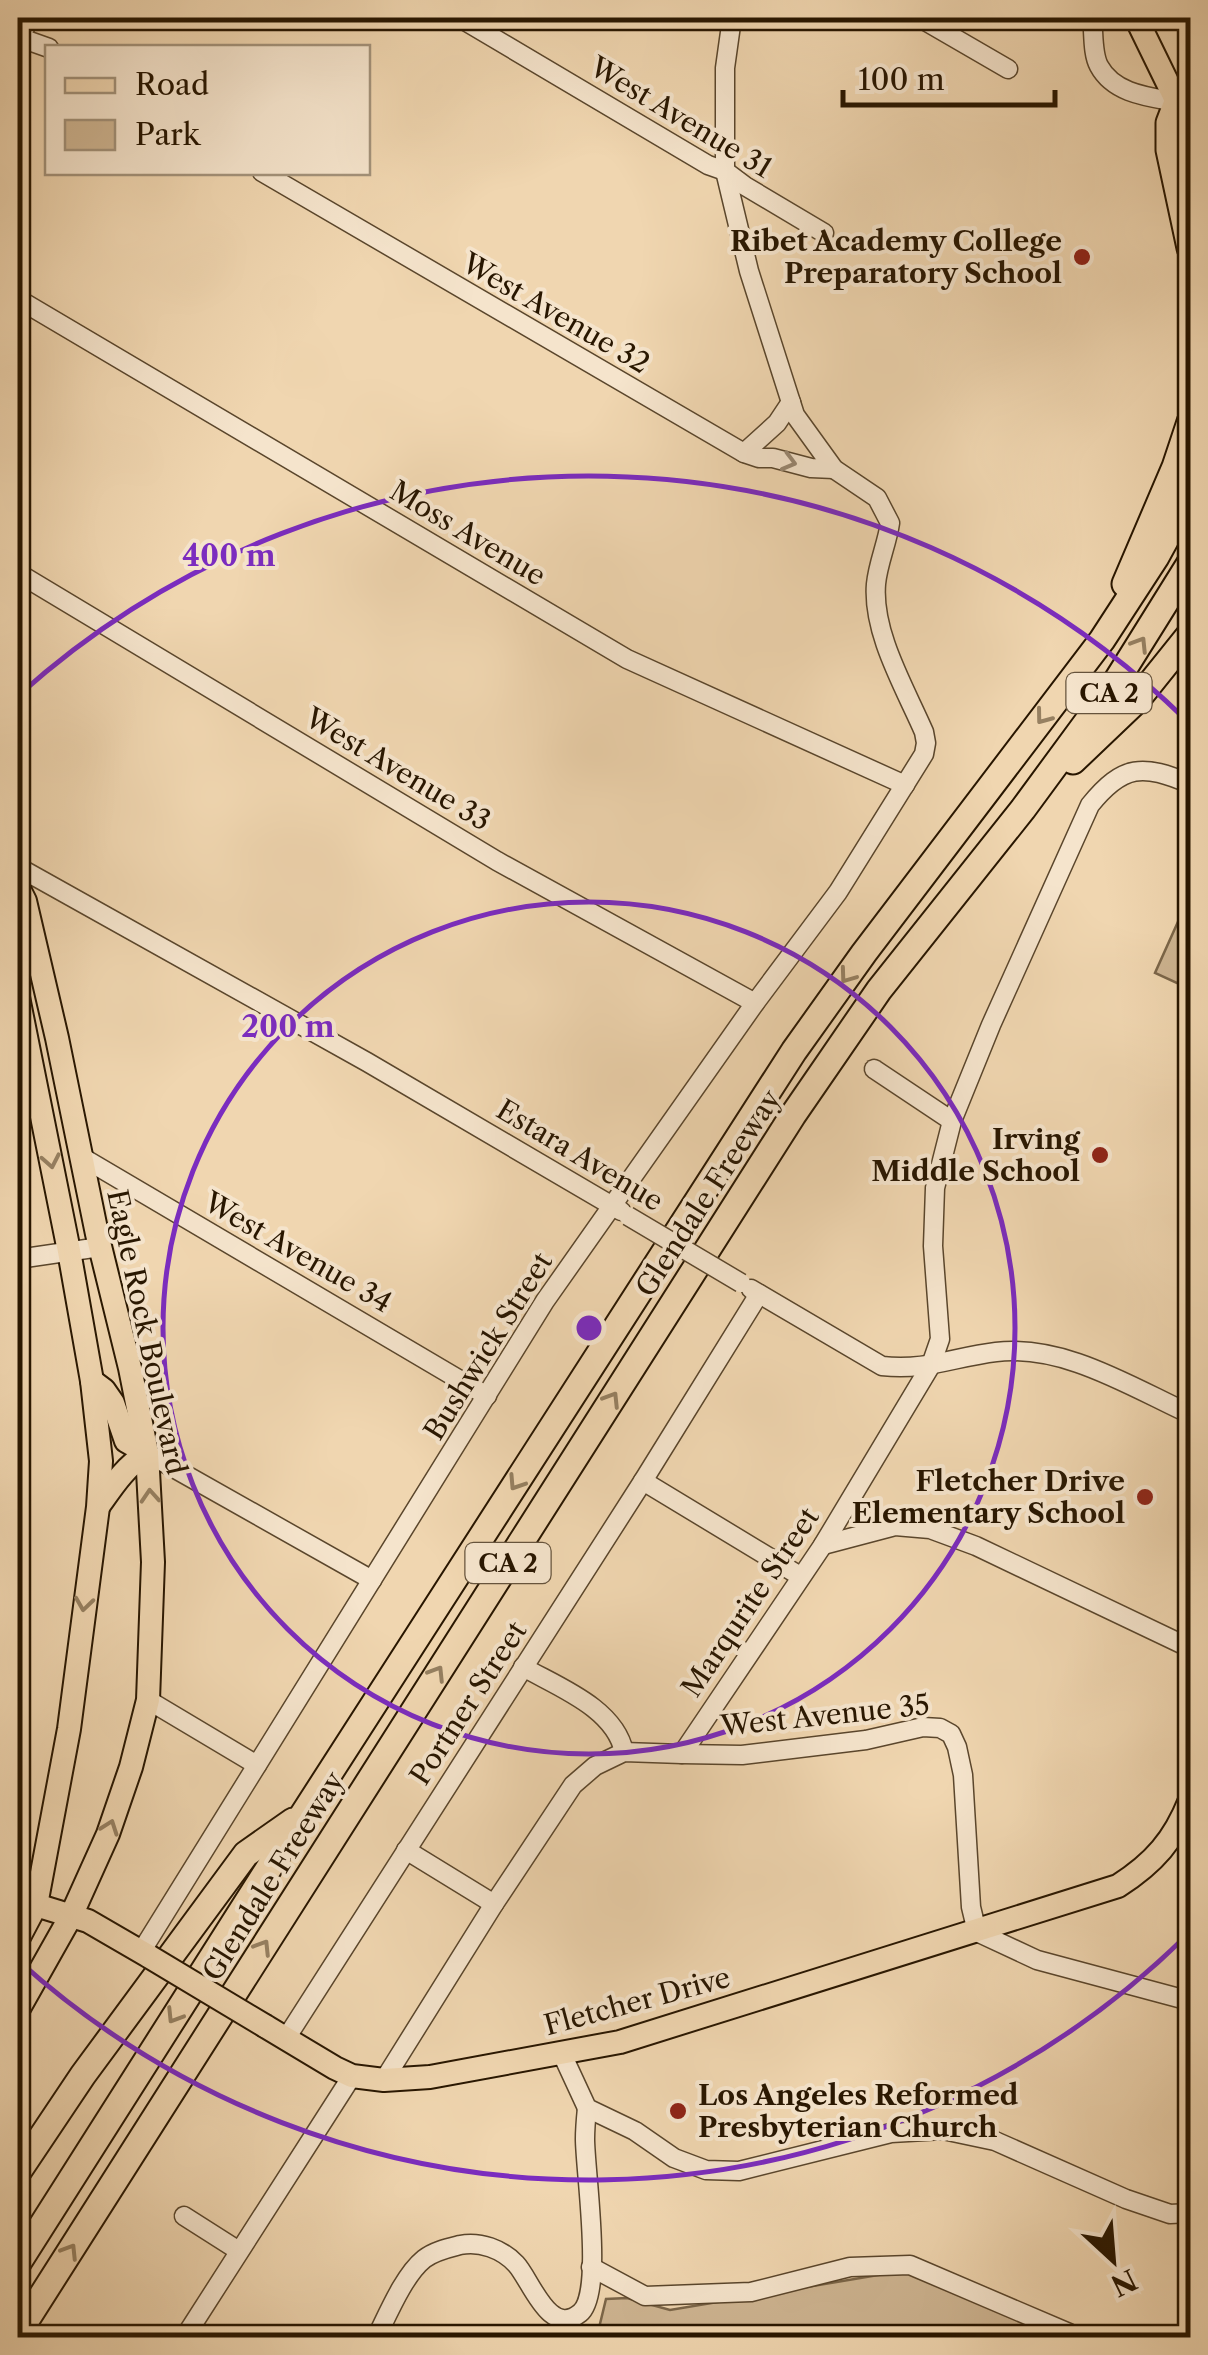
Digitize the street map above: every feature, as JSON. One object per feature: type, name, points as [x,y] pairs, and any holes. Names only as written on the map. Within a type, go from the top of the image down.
[{"type":"highway","points":[[1184,108],[1169,123],[1168,150],[1190,248]]},
{"type":"highway","points":[[1102,640],[1190,425]]},
{"type":"highway","name":"Glendale Freeway","points":[[18,2263],[794,1051],[1102,640],[1190,495]]},
{"type":"highway","name":"Glendale Freeway","points":[[18,2333],[793,1114],[879,990],[1112,688],[1188,567]]},
{"type":"highway","points":[[1022,809],[1137,700],[1190,634]]},
{"type":"highway","points":[[18,2172],[95,2059],[246,1854],[302,1816]]},
{"type":"main road","points":[[1136,18],[1184,108]]},
{"type":"main road","name":"Eagle Rock Boulevard","points":[[18,887],[25,902],[57,1038],[100,1247],[130,1368],[147,1453],[154,1562],[148,1700],[131,1767],[108,1834],[71,1916],[18,2010]]},
{"type":"main road","points":[[18,997],[23,1044],[69,1252],[100,1437],[98,1507],[68,1730],[36,1905],[18,1940]]},
{"type":"main road","points":[[92,1380],[112,1404],[126,1441],[147,1453],[134,1461],[98,1507]]},
{"type":"main road","name":"Fletcher Drive","points":[[352,2076],[384,2080],[430,2078],[620,2042],[1102,1891],[1144,1870],[1170,1839],[1190,1800]]},
{"type":"main road","points":[[36,1905],[88,1922],[352,2076]]},
{"type":"street","points":[[31,18],[18,37],[45,46]]},
{"type":"street","name":"West Avenue 31","points":[[460,18],[824,233]]},
{"type":"street","points":[[732,18],[725,68],[725,172],[749,272],[795,415],[834,469]]},
{"type":"street","points":[[920,18],[1008,69]]},
{"type":"street","points":[[1092,18],[1099,67],[1120,88],[1184,108]]},
{"type":"street","name":"West Avenue 32","points":[[267,175],[744,453],[811,468],[834,469]]},
{"type":"street","name":"Moss Avenue","points":[[18,298],[626,659],[905,785]]},
{"type":"street","points":[[744,453],[778,424],[792,402]]},
{"type":"street","name":"Bushwick Street","points":[[146,1954],[257,1765],[545,1302],[621,1210],[755,1004],[838,892],[922,760],[924,732],[878,622],[875,602],[876,580],[890,523],[877,498],[834,469]]},
{"type":"street","name":"West Avenue 33","points":[[18,573],[496,861],[755,1004]]},
{"type":"street","name":"Marqurite Street","points":[[682,1754],[823,1545],[931,1365],[940,1339],[935,1188],[952,1121],[1090,805],[1108,782],[1131,772],[1154,771],[1184,781]]},
{"type":"street","name":"Estara Avenue","points":[[18,867],[367,1062],[882,1366],[906,1369],[998,1352],[1040,1352],[1084,1366],[1190,1414]]},
{"type":"street","points":[[23,1044],[57,1038]]},
{"type":"street","points":[[874,1069],[952,1121]]},
{"type":"street","name":"West Avenue 34","points":[[80,1156],[488,1396]]},
{"type":"street","points":[[18,1260],[100,1247]]},
{"type":"street","name":"Portner Street","points":[[286,2040],[759,1294]]},
{"type":"street","points":[[147,1453],[372,1580]]},
{"type":"street","points":[[643,1481],[800,1576]]},
{"type":"street","points":[[823,1545],[894,1526],[930,1529],[976,1546],[1190,1648]]},
{"type":"street","points":[[524,1666],[596,1709],[621,1738],[624,1752]]},
{"type":"street","points":[[148,1700],[257,1765]]},
{"type":"street","name":"West Avenue 35","points":[[682,1754],[761,1753],[866,1740],[923,1727],[940,1728],[951,1734],[963,1774],[971,1907],[977,1932]]},
{"type":"street","points":[[384,2080],[573,1785],[595,1766],[624,1752],[682,1754]]},
{"type":"street","points":[[406,1850],[494,1904]]},
{"type":"street","points":[[977,1932],[1036,1960],[1190,2001]]},
{"type":"street","points":[[376,2338],[411,2274],[425,2258],[445,2248],[468,2244],[501,2252],[516,2264],[546,2311],[559,2318],[580,2314],[587,2305],[593,2245],[585,2140],[587,2108],[562,2054]]},
{"type":"street","points":[[184,2338],[352,2076]]},
{"type":"street","points":[[587,2108],[635,2131],[674,2158],[706,2170],[740,2171],[891,2133],[943,2130],[996,2141],[1126,2199],[1170,2214],[1190,2212]]},
{"type":"street","points":[[184,2216],[239,2250]]},
{"type":"street","points":[[591,2267],[645,2296],[751,2292],[850,2267],[910,2265],[1072,2338]]},
{"type":"green space","points":[[1190,895],[1190,989],[1155,973]]},
{"type":"green space","points":[[908,2270],[1068,2338],[550,2338],[551,2334],[598,2332],[606,2299],[627,2298],[670,2310]]},
{"type":"place","name":"Ribet Academy College Preparatory School","points":[[1082,257]]},
{"type":"place","name":"Irving Middle School","points":[[1100,1155]]},
{"type":"place","name":"Fletcher Drive Elementary School","points":[[1145,1497]]},
{"type":"place","name":"Los Angeles Reformed Presbyterian Church","points":[[678,2111]]}]
